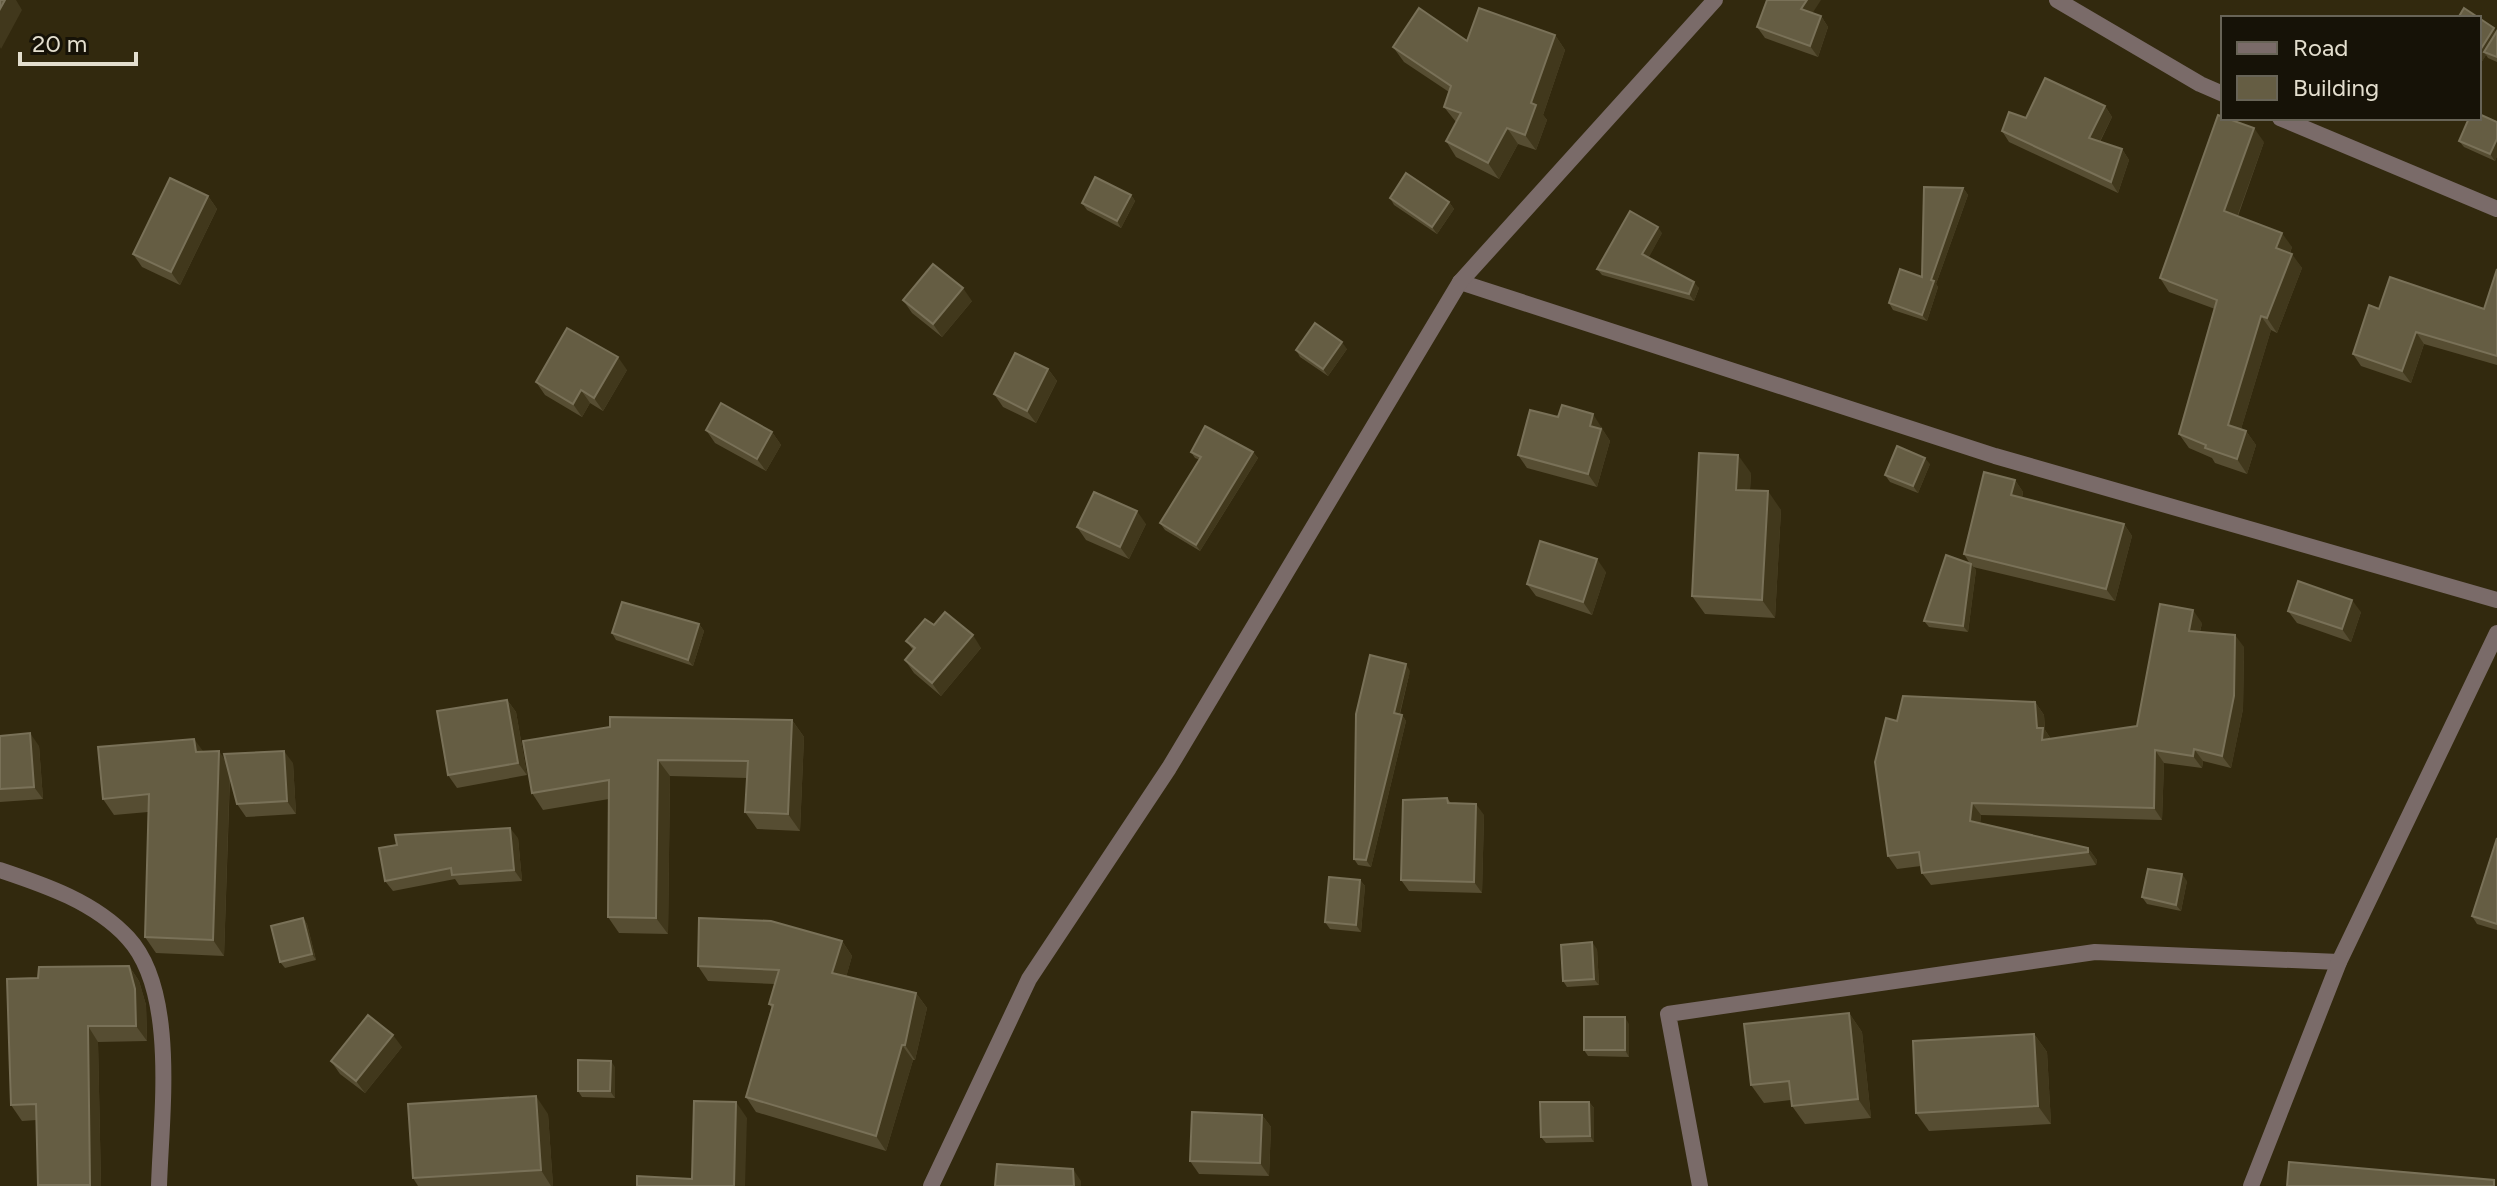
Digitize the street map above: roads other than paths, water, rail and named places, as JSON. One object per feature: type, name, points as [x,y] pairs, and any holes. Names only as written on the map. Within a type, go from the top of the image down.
[{"type":"street","points":[[931,1186],[1029,979],[1169,768],[1460,282],[1715,0]]},
{"type":"street","points":[[2057,0],[2200,84],[2221,93]]},
{"type":"street","points":[[2285,120],[2497,209]]},
{"type":"street","points":[[1460,282],[1995,456],[2497,600]]},
{"type":"street","points":[[2251,1186],[2339,962],[2497,633]]},
{"type":"street","points":[[0,870],[49,887],[98,912],[129,938],[145,964],[160,1005],[159,1186]]},
{"type":"street","points":[[1700,1186],[1668,1014],[2095,952],[2339,962]]}]
